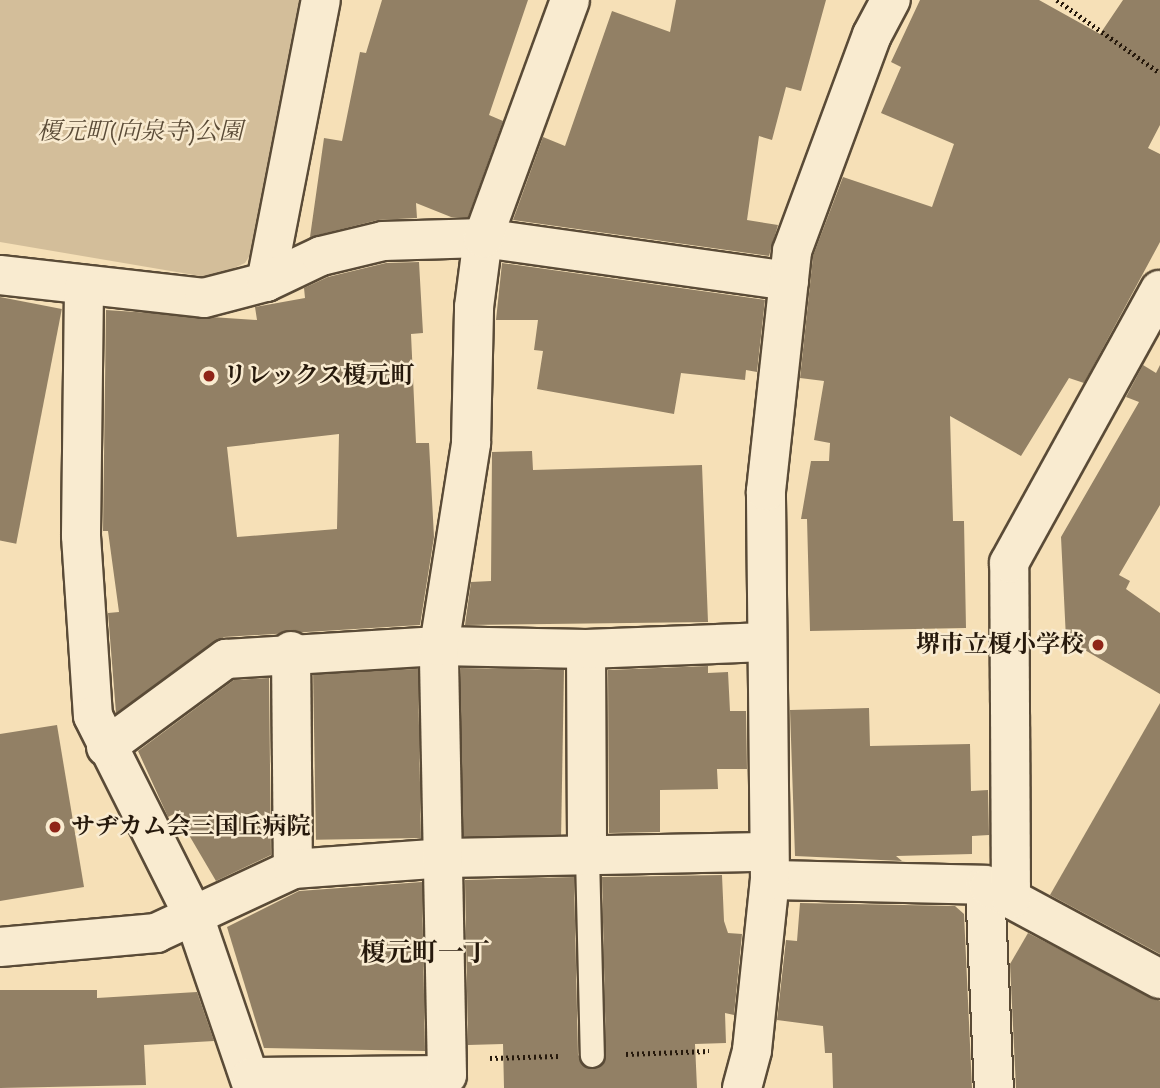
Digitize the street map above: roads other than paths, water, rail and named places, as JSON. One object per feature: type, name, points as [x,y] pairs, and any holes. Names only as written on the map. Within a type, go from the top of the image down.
[{"type":"street","points":[[266,282],[321,0]]},
{"type":"street","points":[[84,288],[80,536],[93,716],[106,747],[195,919],[252,1082],[447,1075],[446,858],[439,646],[471,443],[474,307],[483,238],[570,0]]},
{"type":"street","points":[[742,1088],[752,1050],[768,866],[766,491],[792,251],[891,0]]},
{"type":"street","points":[[0,275],[84,288],[204,298],[266,282],[321,256],[383,241],[483,238],[789,281]]},
{"type":"street","points":[[994,1088],[1009,563],[1160,290]]},
{"type":"street","points":[[106,747],[226,659],[291,652],[439,646],[586,649],[766,642]]},
{"type":"street","points":[[586,649],[587,856]]},
{"type":"street","points":[[291,652],[293,869]]},
{"type":"street","points":[[0,947],[156,933],[195,919],[293,869],[446,858],[587,856],[768,866],[998,892],[1160,979]]},
{"type":"lane","points":[[587,856],[592,1055]]},
{"type":"place","name":"リレックス榎元町","points":[[209,376]]},
{"type":"place","name":"堺市立榎小学校","points":[[1098,645]]},
{"type":"place","name":"サヂカム会三国丘病院","points":[[55,827]]},
{"type":"district","name":"榎元町一丁","points":[[425,953]]},
{"type":"park label","name":"榎元町(向泉寺)公園","points":[[140,132]]}]
